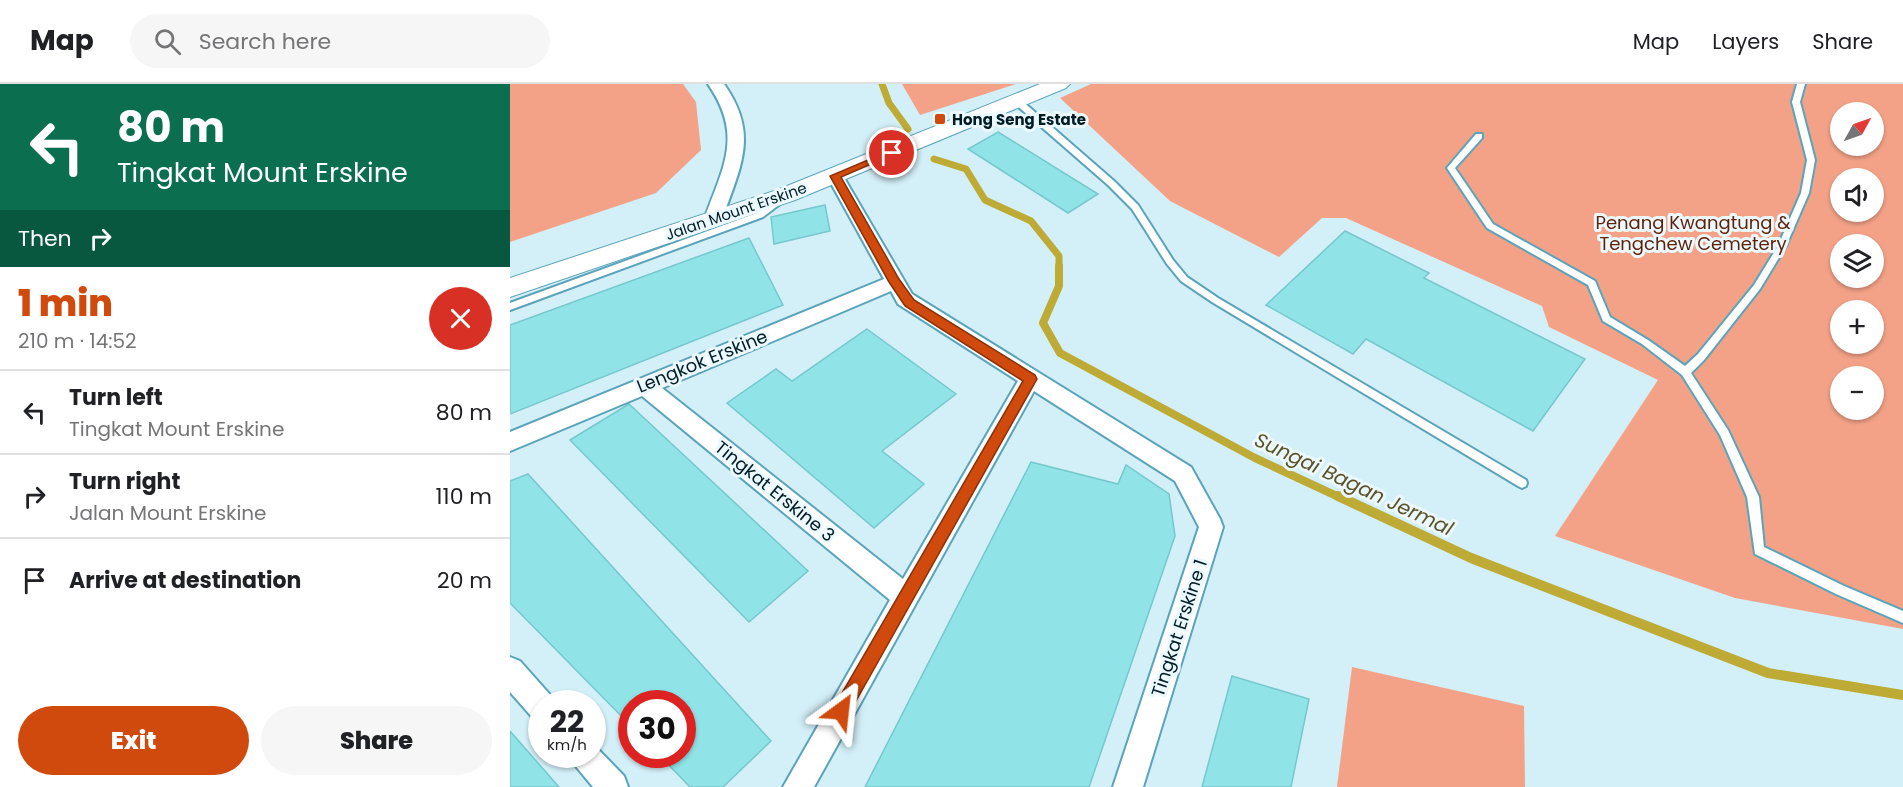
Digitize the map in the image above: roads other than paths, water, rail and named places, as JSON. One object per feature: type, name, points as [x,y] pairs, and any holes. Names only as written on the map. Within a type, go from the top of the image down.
[{"type":"main road","name":"Jalan Mount Erskine","points":[[510,288],[786,195],[1059,84]]},
{"type":"street","points":[[713,220],[738,140],[733,107],[716,84]]},
{"type":"street","points":[[798,787],[1030,379],[910,303],[895,282],[835,176]]},
{"type":"street","name":"Lengkok Erskine","points":[[510,442],[895,282]]},
{"type":"street","name":"Tingkat Erskine 1","points":[[1030,379],[1183,474],[1211,527],[1128,787]]},
{"type":"street","name":"Tingkat Erskine 3","points":[[643,385],[906,597]]},
{"type":"street","points":[[510,671],[528,691]]},
{"type":"street","points":[[596,768],[613,787]]},
{"type":"lane","points":[[1685,372],[1701,357],[1757,287],[1782,246],[1805,193],[1811,160],[1796,102],[1801,84]]},
{"type":"lane","points":[[1018,102],[1111,183],[1135,207],[1170,262],[1184,279],[1215,300],[1522,483]]},
{"type":"lane","points":[[1479,136],[1451,168],[1490,226],[1592,283],[1606,320],[1645,342],[1685,372],[1724,433],[1753,497],[1759,550],[1840,590],[1903,616]]},
{"type":"lane","points":[[510,307],[760,215],[786,195]]},
{"type":"waterway","name":"Sungai Bagan Jermal","points":[[882,84],[889,103],[908,129]]},
{"type":"waterway","name":"Sungai Bagan Jermal","points":[[934,159],[966,169],[985,200],[1031,221],[1059,256],[1059,286],[1043,323],[1060,353],[1255,458],[1341,498]]},
{"type":"waterway","name":"Sungai Bagan Jermal","points":[[1338,496],[1471,558],[1768,673],[1903,695]]},
{"type":"place","name":"Hong Seng Estate","points":[[940,119]]},
{"type":"park label","name":"Penang Kwangtung & Tengchew Cemetery","points":[[1693,232]]}]
